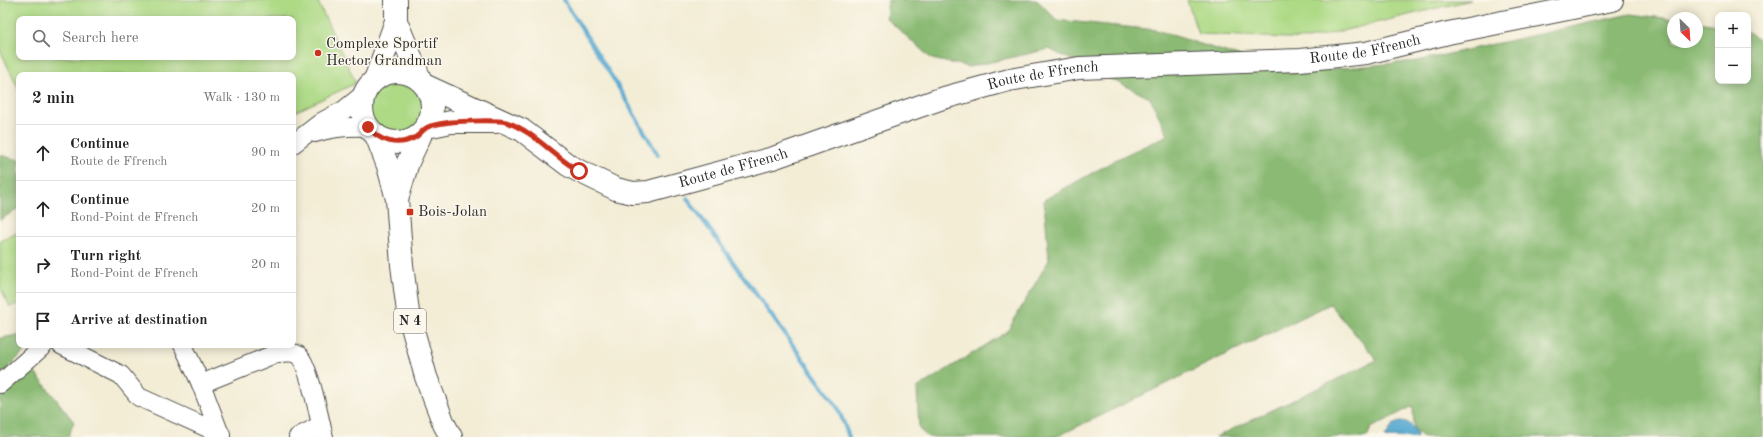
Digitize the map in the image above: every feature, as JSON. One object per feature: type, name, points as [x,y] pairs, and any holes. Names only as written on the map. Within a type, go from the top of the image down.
[{"type":"main road","name":"Route de Ffrench","points":[[423,83],[522,130],[568,165],[616,189],[633,193],[648,192],[773,158],[940,99],[1009,80],[1079,68],[1300,60],[1366,53],[1448,33],[1612,0]]},
{"type":"main road","points":[[396,10],[423,83],[431,95],[433,106],[432,117],[424,130],[406,141],[399,142],[383,139],[372,131],[362,112],[362,103],[370,86],[396,10]]},
{"type":"main road","points":[[370,86],[382,75],[392,72],[403,72],[412,75],[423,83]]},
{"type":"main road","name":"Route de Ffrench","points":[[424,130],[451,122],[505,122]]},
{"type":"main road","name":"N 4","points":[[397,199],[408,162],[424,130]]},
{"type":"main road","name":"N 4","points":[[372,131],[388,166],[397,199],[402,264],[408,312],[426,377],[444,424],[451,437]]},
{"type":"street","points":[[297,141],[324,121],[344,110],[370,86]]},
{"type":"street","points":[[297,141],[325,129],[346,126],[372,131]]},
{"type":"street","points":[[0,384],[41,348]]},
{"type":"street","points":[[67,348],[121,375],[139,396],[221,436]]},
{"type":"street","points":[[184,348],[221,436]]},
{"type":"street","points":[[200,384],[277,353],[289,352],[299,355],[306,366],[322,431],[298,437]]},
{"type":"green space","name":"Complexe Sportif Hector Grandman","points":[[0,0],[317,0],[356,83],[296,112],[296,72],[16,72],[16,84],[0,50]]},
{"type":"green space","points":[[888,0],[1037,0],[1057,20],[1156,30],[1292,73],[1417,61],[1630,14],[1667,18],[1667,48],[1703,48],[1703,23],[1715,25],[1715,84],[1751,84],[1751,34],[1763,44],[1763,437],[1423,437],[1414,429],[1413,406],[1371,428],[1367,437],[1216,437],[1377,360],[1330,304],[1056,437],[928,437],[919,429],[917,388],[1007,332],[1049,260],[1044,200],[1119,158],[1168,135],[1150,98],[1049,49],[969,67],[932,59],[886,18]]},
{"type":"green space","points":[[1187,0],[1471,0],[1308,39],[1198,34]]},
{"type":"green space","points":[[397,80],[408,82],[417,88],[423,97],[425,108],[423,119],[417,128],[408,134],[397,136],[386,134],[377,128],[371,119],[369,108],[371,97],[377,88],[386,82]]},
{"type":"green space","points":[[0,155],[16,159],[16,210],[0,220]]},
{"type":"green space","points":[[16,233],[16,304],[10,307],[0,287],[0,241]]},
{"type":"green space","points":[[16,335],[16,348],[28,348],[0,376],[0,338]]},
{"type":"green space","points":[[33,370],[74,422],[68,437],[0,437],[0,399]]},
{"type":"water","points":[[1400,421],[1407,422],[1412,426],[1417,437],[1385,437],[1393,425]]},
{"type":"waterway","points":[[564,0],[614,80],[658,155]]},
{"type":"waterway","points":[[687,198],[838,408],[849,437]]},
{"type":"place","name":"Complexe Sportif Hector Grandman","points":[[318,53]]},
{"type":"place","name":"Bois-Jolan","points":[[410,212]]},
{"type":"route","points":[[368,127],[376,136],[391,142],[399,142],[414,138],[421,134],[427,127],[451,122],[505,122],[522,130],[568,165],[579,171]]}]
